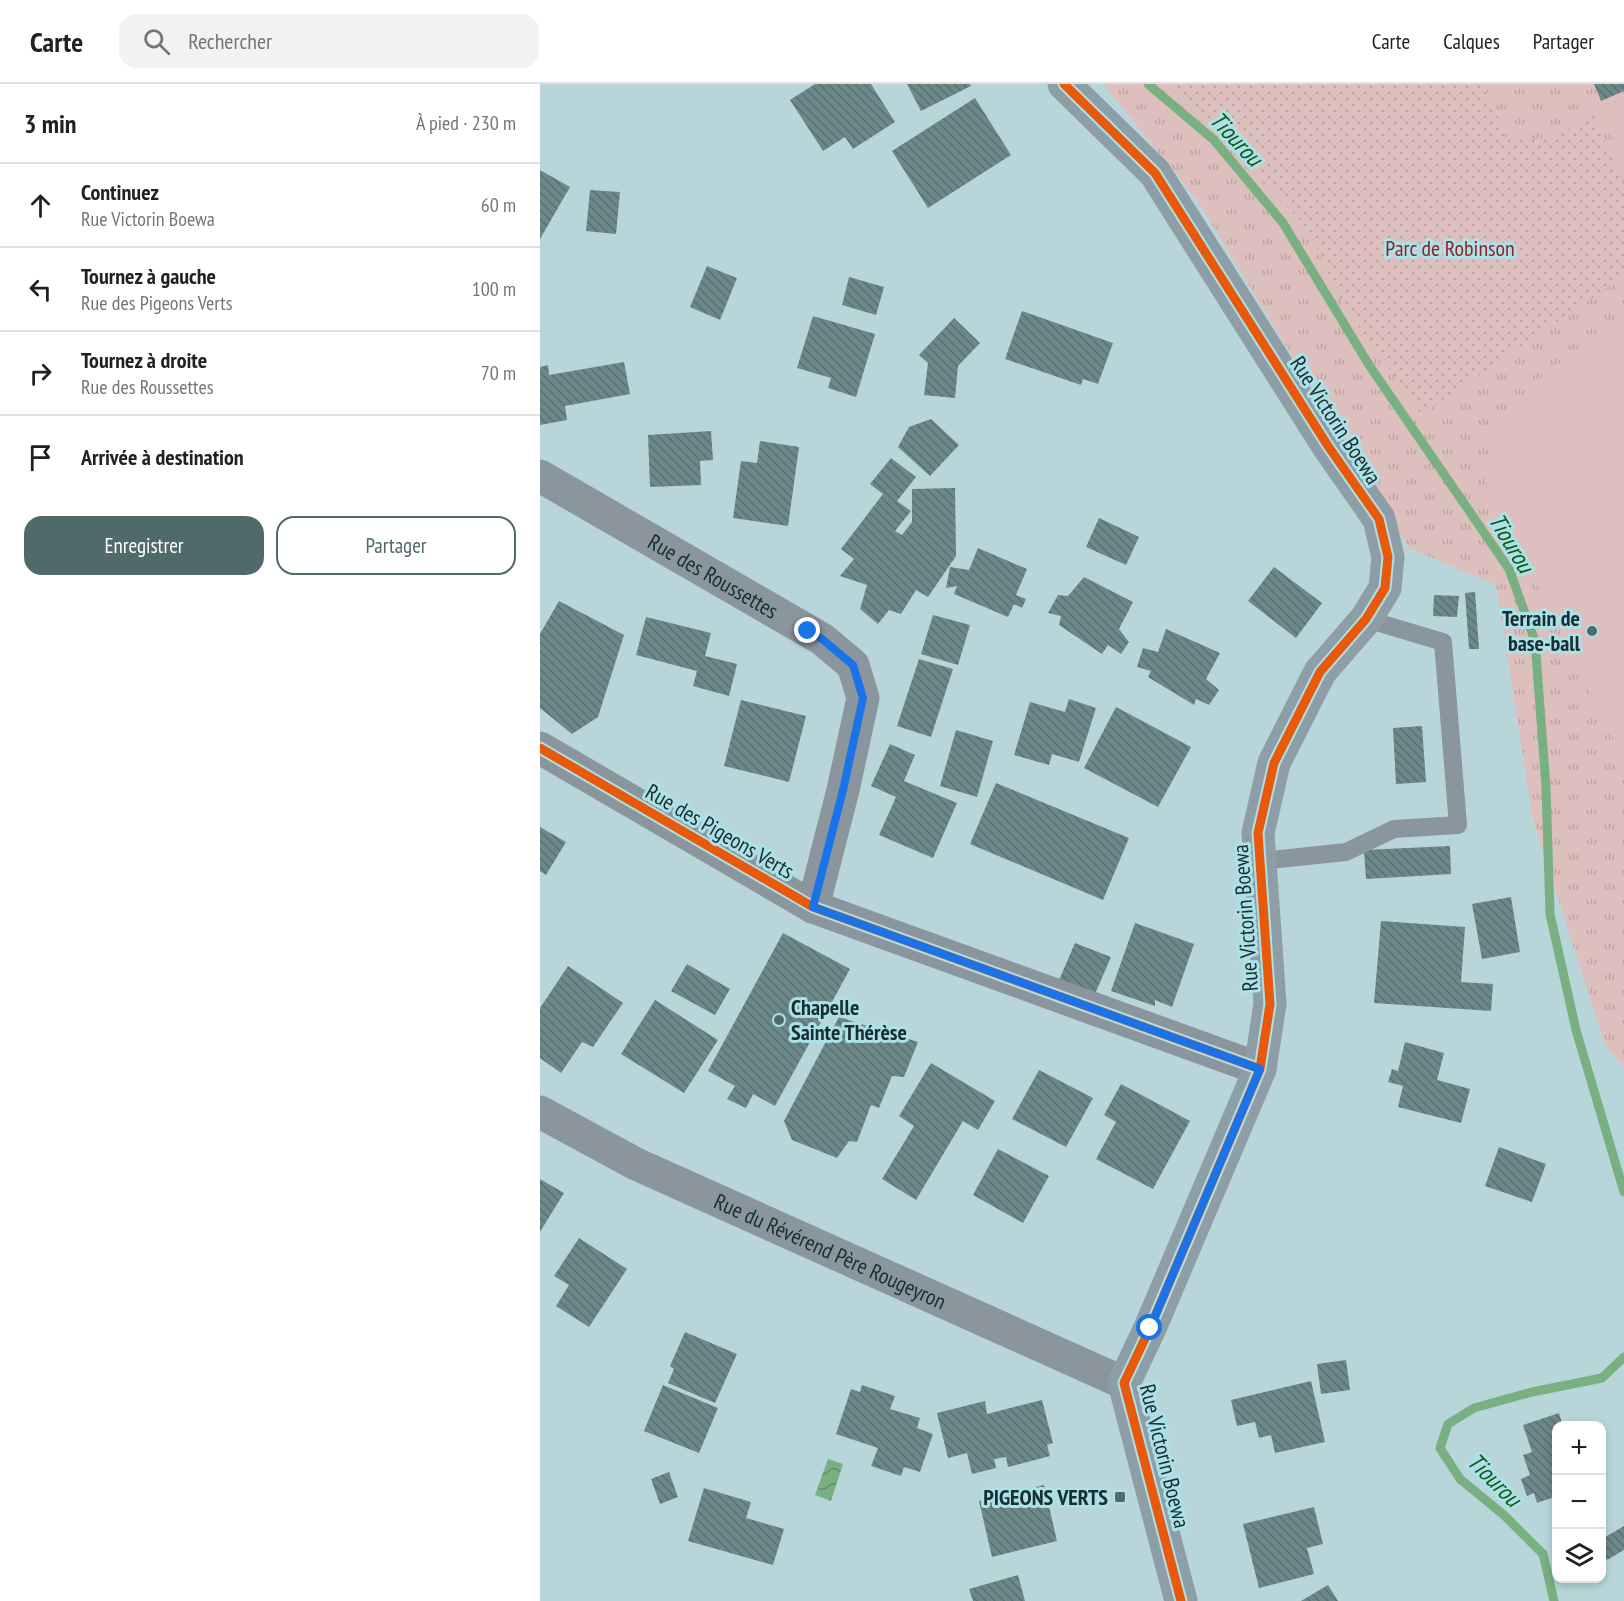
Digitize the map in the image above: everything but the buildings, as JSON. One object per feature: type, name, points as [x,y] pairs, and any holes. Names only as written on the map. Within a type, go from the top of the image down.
[{"type":"street","name":"Rue Victorin Boewa","points":[[1064,84],[1155,173],[1328,446],[1379,519],[1388,557],[1385,588],[1366,619],[1320,672],[1274,763],[1258,833],[1270,1004],[1260,1069],[1150,1328],[1124,1383],[1181,1601]]},
{"type":"street","name":"Rue des Roussettes","points":[[540,476],[822,639],[853,665],[863,698],[843,790],[813,907]]},
{"type":"street","name":"Rue des Pigeons Verts","points":[[540,748],[813,907],[1260,1069]]},
{"type":"street","name":"Rue du Révérend Père Rougeyron","points":[[540,1112],[636,1164],[1124,1383]]},
{"type":"lane","points":[[1260,861],[1346,852],[1394,829],[1458,825],[1443,642],[1366,619]]},
{"type":"green space","points":[[1104,84],[1624,84],[1624,1068],[1605,1045],[1533,820],[1496,585],[1409,548],[1199,203]]},
{"type":"green space","name":"Parc de Robinson","points":[[1165,84],[1484,84],[1507,140],[1552,138],[1595,115],[1624,188],[1624,276],[1421,415],[1344,307],[1309,230]]},
{"type":"green space","points":[[1624,98],[1624,167],[1601,107]]},
{"type":"green space","name":"Terrain de base-ball","points":[[1624,313],[1624,753],[1620,751],[1482,475],[1494,430],[1532,397],[1541,378]]},
{"type":"water","points":[[828,1459],[843,1464],[831,1501],[815,1495]]},
{"type":"waterway","name":"Tiourou","points":[[1148,84],[1214,140],[1283,223],[1369,365],[1509,569],[1535,641],[1546,787],[1550,914],[1576,1030],[1624,1192]]},
{"type":"waterway","name":"Tiourou","points":[[1554,1601],[1543,1554],[1505,1516],[1460,1479],[1440,1448],[1448,1424],[1474,1408],[1532,1392],[1602,1378],[1624,1357]]},
{"type":"cycle path","points":[[1064,84],[1155,173],[1328,446],[1379,519],[1388,557],[1385,588],[1366,619],[1320,672],[1274,763],[1258,833],[1270,1004],[1260,1069],[1150,1328],[1124,1383],[1181,1601]]},
{"type":"cycle path","points":[[540,748],[813,907],[1260,1069]]},
{"type":"place","name":"Terrain de base-ball","points":[[1592,631]]},
{"type":"place","name":"Chapelle Sainte Thérèse","points":[[779,1020]]},
{"type":"place","name":"PIGEONS VERTS","points":[[1120,1497]]},
{"type":"route","points":[[808,631],[822,639],[853,665],[863,698],[843,790],[813,907],[1260,1069],[1150,1328]]}]
